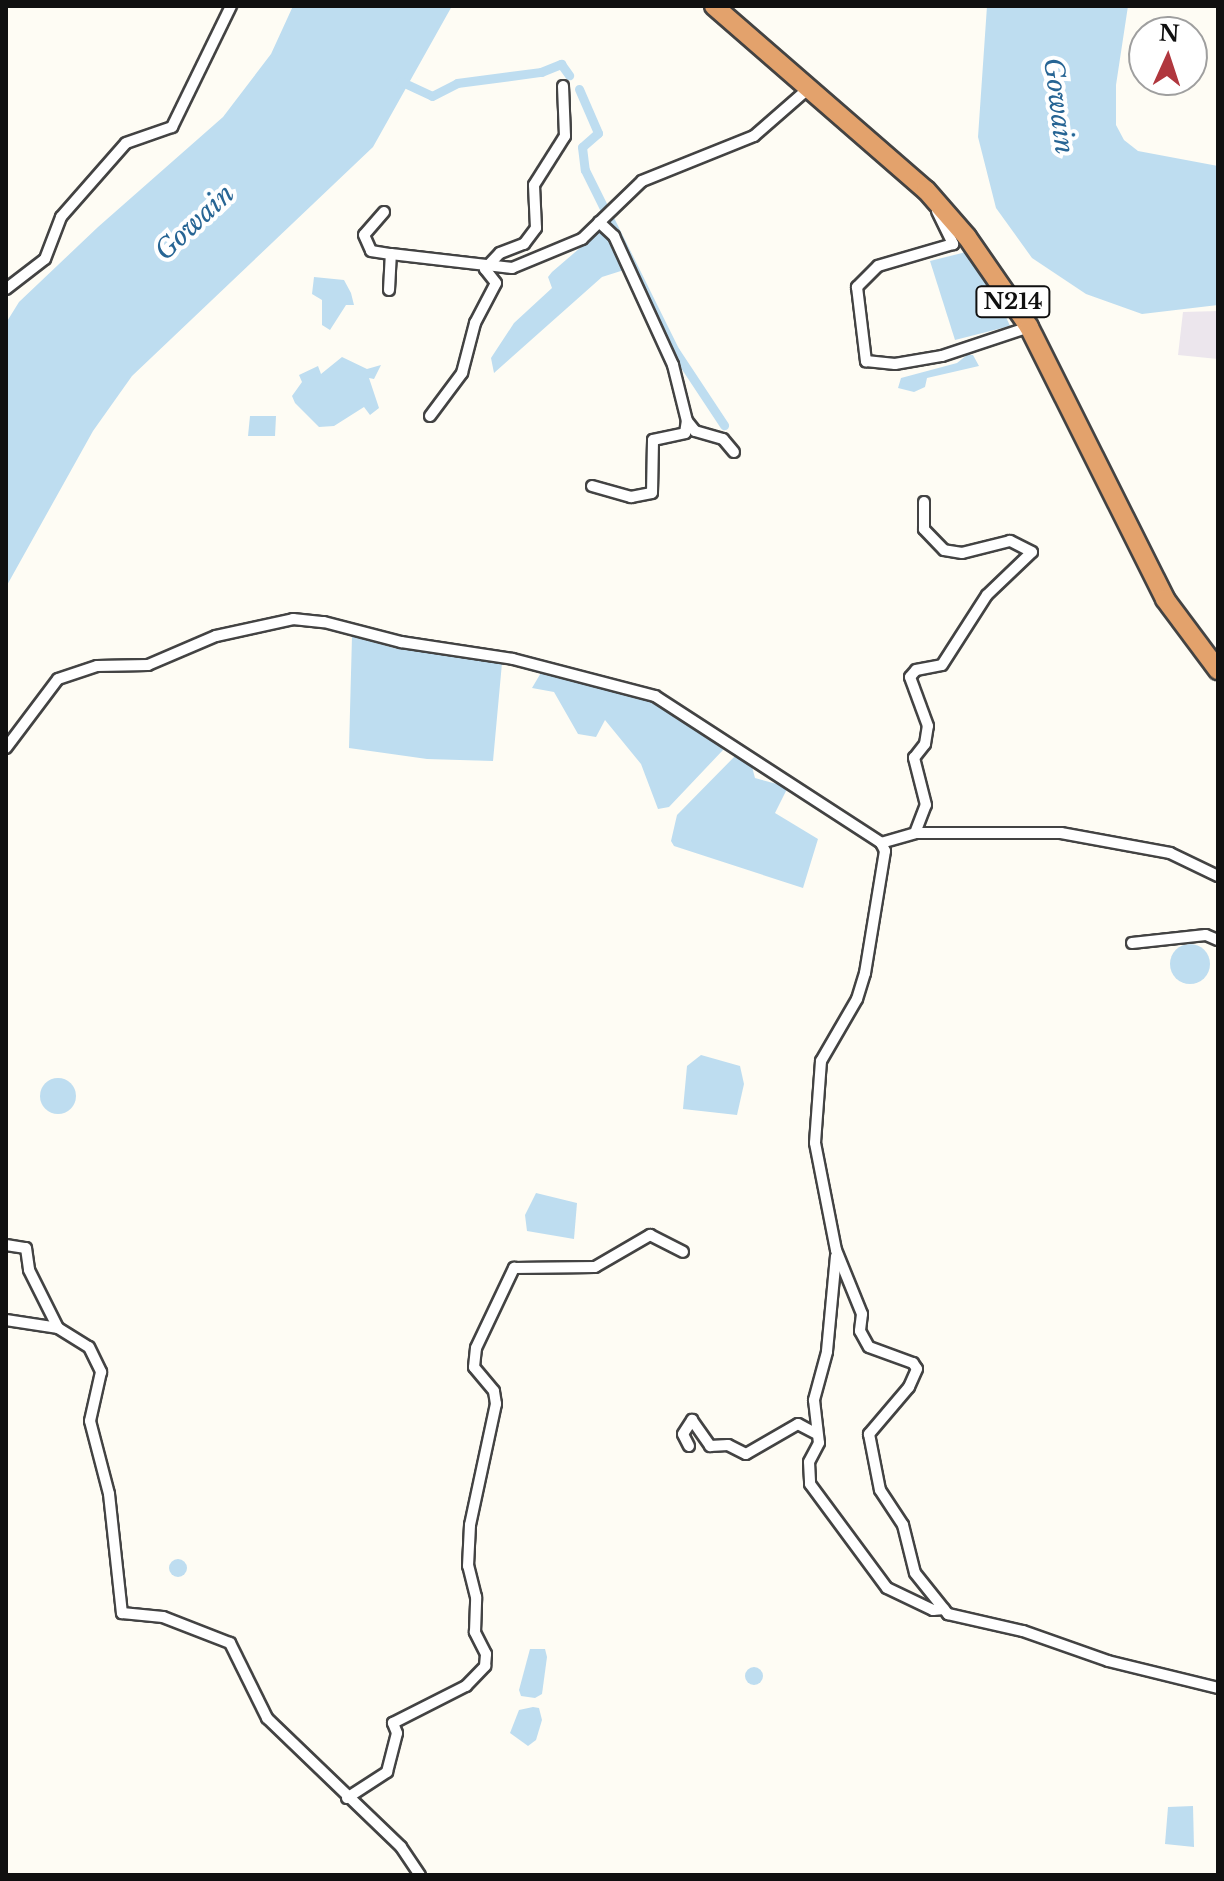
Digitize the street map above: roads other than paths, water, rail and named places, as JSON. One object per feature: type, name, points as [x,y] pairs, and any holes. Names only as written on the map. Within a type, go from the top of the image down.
[{"type":"highway","name":"N214","points":[[714,6],[926,190],[967,237],[1029,327],[1165,599],[1218,670]]},
{"type":"street","points":[[6,289],[45,259],[61,217],[126,143],[172,127],[231,6]]},
{"type":"street","points":[[485,269],[500,253],[524,244],[536,228],[534,185],[565,136],[563,86]]},
{"type":"street","points":[[384,212],[364,235],[371,251],[485,269],[527,262],[582,239],[642,181],[754,136],[809,88]]},
{"type":"street","points":[[926,190],[953,244],[878,266],[865,276],[856,301],[866,361],[895,364],[942,356],[1029,327]]},
{"type":"street","points":[[592,486],[631,497],[652,493],[653,440],[685,433],[687,421],[673,365],[606,216]]},
{"type":"street","points":[[389,290],[391,254]]},
{"type":"street","points":[[430,416],[462,373],[475,323],[496,283],[485,269]]},
{"type":"street","points":[[687,421],[695,431],[723,439],[734,452]]},
{"type":"street","points":[[915,833],[926,805],[914,758],[925,744],[928,726],[910,677],[916,670],[942,665],[987,595],[1032,552],[1010,541],[962,553],[944,550],[924,529],[924,502]]},
{"type":"street","points":[[6,748],[58,679],[97,666],[148,665],[216,636],[293,619],[324,622],[401,642],[513,659],[655,696],[881,843],[885,851],[865,973],[857,999],[821,1061],[815,1154],[836,1250],[869,1347],[916,1365],[916,1378],[869,1434],[872,1467],[903,1525],[915,1573],[944,1609]]},
{"type":"street","points":[[881,843],[915,833],[1085,836],[1170,853],[1218,876]]},
{"type":"street","points":[[1132,943],[1206,935],[1218,940]]},
{"type":"street","points":[[347,1798],[387,1772],[397,1733],[393,1723],[466,1686],[485,1666],[486,1654],[475,1632],[469,1557],[470,1525],[496,1404],[494,1391],[474,1367],[476,1348],[514,1268],[595,1267],[650,1235],[683,1252]]},
{"type":"street","points":[[6,1245],[26,1248],[29,1270],[58,1328]]},
{"type":"street","points":[[836,1250],[827,1352],[814,1400],[815,1433],[819,1443],[809,1462],[810,1484],[828,1502],[854,1547],[887,1588],[933,1610],[944,1609],[1218,1688]]},
{"type":"street","points":[[6,1320],[58,1328],[89,1347],[101,1372],[90,1421],[109,1494],[122,1613],[138,1618],[163,1617],[230,1643],[267,1718],[401,1847],[420,1875]]},
{"type":"street","points":[[689,1446],[683,1434],[692,1420],[710,1446],[728,1445],[746,1454],[798,1424],[815,1433]]},
{"type":"water","name":"Gowain","points":[[293,6],[452,6],[373,147],[132,376],[93,431],[6,587],[6,323],[19,302],[98,227],[223,117],[271,54]]},
{"type":"water","name":"Gowain","points":[[987,6],[1128,6],[1116,85],[1116,125],[1124,140],[1138,151],[1218,166],[1218,305],[1142,314],[1086,294],[1032,258],[996,208],[978,137]]},
{"type":"water","points":[[602,229],[624,270],[602,277],[494,373],[491,358],[514,323],[552,288],[548,277]]},
{"type":"water","points":[[966,252],[983,265],[1010,326],[955,340],[930,261]]},
{"type":"water","points":[[314,277],[344,280],[351,293],[354,305],[346,305],[330,330],[322,325],[322,300],[312,294]]},
{"type":"water","points":[[967,355],[973,355],[979,366],[927,378],[925,387],[914,392],[898,388],[901,378],[957,363]]},
{"type":"water","points":[[342,357],[367,369],[381,365],[374,379],[369,378],[379,408],[370,415],[364,407],[334,426],[319,427],[292,396],[302,382],[299,375],[318,366],[321,374]]},
{"type":"water","points":[[250,416],[276,416],[275,436],[248,436]]},
{"type":"water","points":[[352,636],[394,648],[502,663],[493,761],[427,759],[349,748]]},
{"type":"water","points":[[542,671],[657,700],[724,743],[723,750],[669,807],[658,809],[641,764],[605,720],[596,737],[578,734],[554,692],[532,688]]},
{"type":"water","points":[[738,753],[751,763],[755,778],[788,787],[775,813],[818,839],[803,888],[674,846],[671,841],[677,815]]},
{"type":"water","points":[[1190,944],[1204,950],[1210,964],[1204,978],[1190,984],[1176,978],[1170,964],[1176,950]]},
{"type":"water","points":[[701,1055],[740,1066],[744,1084],[737,1115],[683,1109],[687,1066]]},
{"type":"water","points":[[58,1078],[70,1084],[76,1096],[70,1108],[58,1114],[46,1108],[40,1096],[46,1084]]},
{"type":"water","points":[[536,1193],[577,1203],[574,1239],[527,1231],[525,1215]]},
{"type":"water","points":[[174,1559],[182,1559],[187,1568],[185,1575],[174,1577],[169,1572],[169,1564]]},
{"type":"water","points":[[530,1649],[545,1649],[547,1657],[542,1694],[535,1698],[521,1696],[519,1690]]},
{"type":"water","points":[[750,1667],[758,1667],[763,1676],[761,1683],[750,1685],[745,1680],[745,1672]]},
{"type":"water","points":[[539,1708],[542,1720],[536,1740],[528,1746],[510,1733],[519,1710]]},
{"type":"water","points":[[1193,1806],[1194,1847],[1165,1844],[1168,1807]]},
{"type":"waterway","points":[[400,81],[432,96],[457,83],[541,72],[561,64],[569,75]]},
{"type":"waterway","points":[[579,89],[598,133],[582,147],[585,170],[675,351],[724,425]]}]
